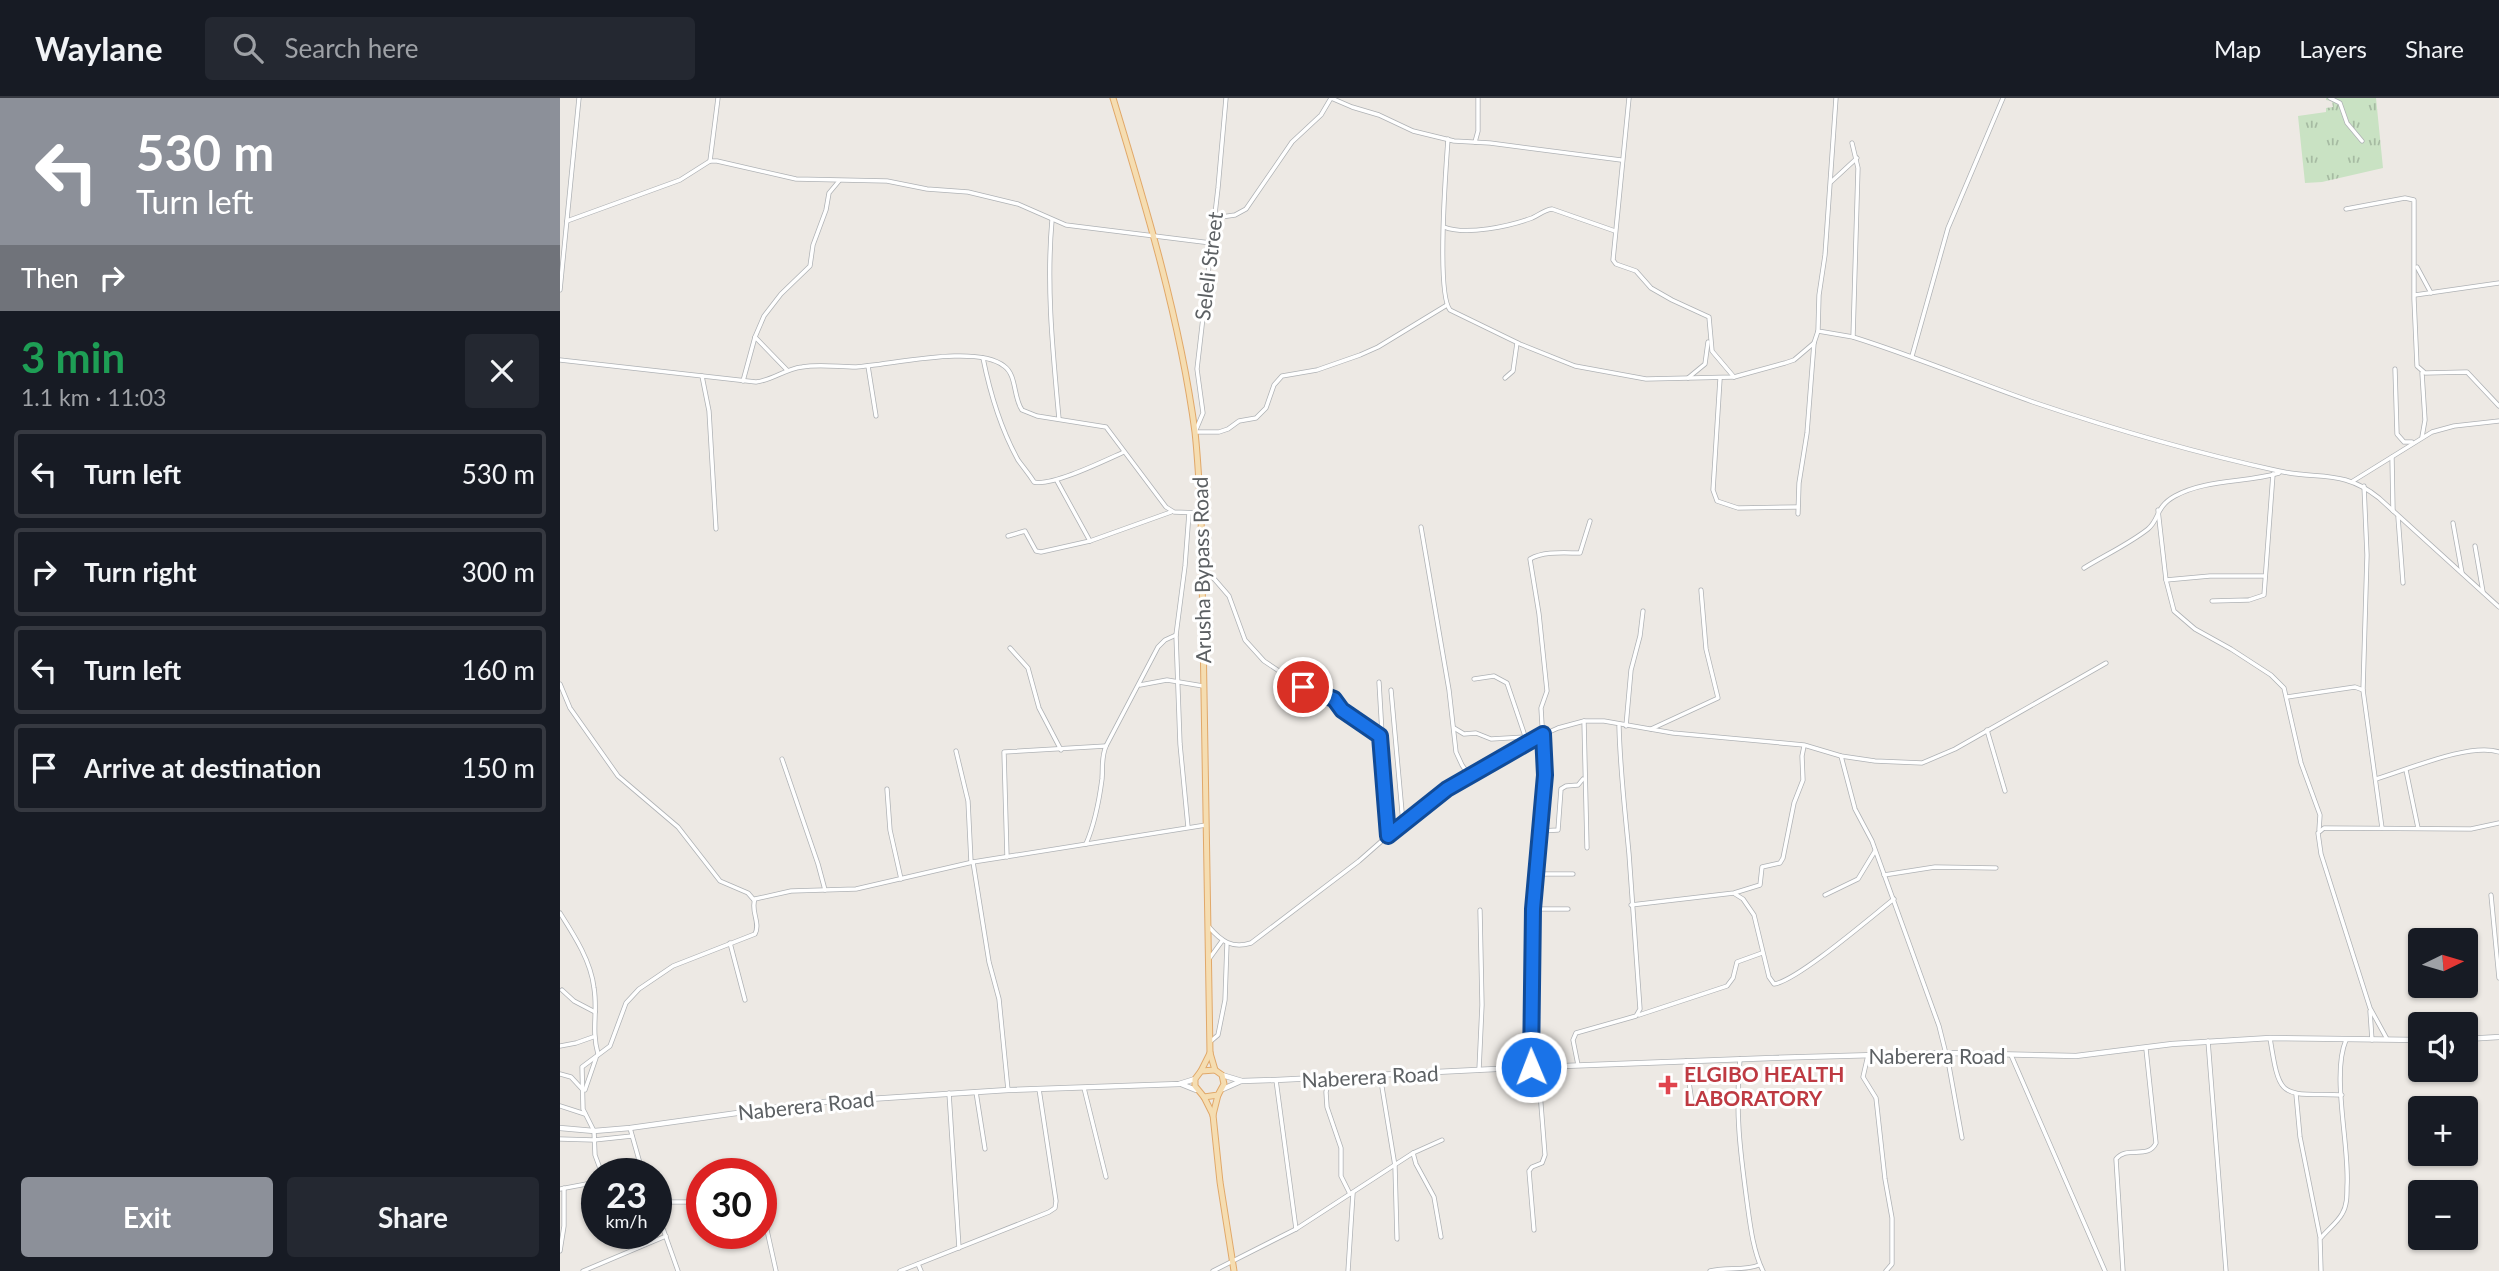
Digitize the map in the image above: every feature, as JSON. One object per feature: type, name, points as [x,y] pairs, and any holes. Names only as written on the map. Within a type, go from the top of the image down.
[{"type":"main road","name":"Arusha Bypass Road","points":[[1113,98],[1152,234],[1180,346],[1195,433],[1201,513],[1210,1053],[1215,1070]]},
{"type":"main road","name":"Arusha Bypass Road","points":[[1195,1079],[1210,1053]]},
{"type":"main road","points":[[1201,1071],[1210,1068],[1222,1075],[1223,1088],[1213,1115]]},
{"type":"main road","points":[[1195,1079],[1196,1090],[1204,1097],[1213,1115],[1234,1271]]},
{"type":"main road","points":[[1204,1097],[1218,1096]]},
{"type":"street","points":[[560,290],[579,98]]},
{"type":"street","points":[[710,161],[718,98]]},
{"type":"street","name":"Seleli Street","points":[[1195,433],[1202,415],[1197,369],[1226,98]]},
{"type":"street","points":[[1214,218],[1235,215],[1246,209],[1292,142],[1321,115],[1331,98],[1379,115],[1413,131],[1448,139],[1621,160]]},
{"type":"street","points":[[1475,142],[1478,131],[1478,98]]},
{"type":"street","points":[[1629,98],[1613,260],[1614,263],[1632,268],[1651,288],[1706,314],[1710,319],[1705,364],[1685,379]]},
{"type":"street","points":[[1798,514],[1814,343],[1818,331],[1836,98]]},
{"type":"street","points":[[1912,357],[1948,228],[2003,98]]},
{"type":"street","points":[[2330,98],[2340,103],[2347,123],[2362,141]]},
{"type":"street","points":[[1448,139],[1444,227],[1447,305],[1450,310],[1517,343],[1587,369],[1646,379],[1734,377],[1794,360],[1814,343]]},
{"type":"street","points":[[1852,143],[1857,158],[1853,337]]},
{"type":"street","points":[[1830,182],[1857,158]]},
{"type":"street","points":[[567,221],[680,180],[710,161],[796,179],[887,181],[927,189],[968,192],[1018,204],[1066,225],[1211,243]]},
{"type":"street","points":[[743,382],[755,337],[772,305],[810,266],[812,249],[825,214],[831,187],[840,180]]},
{"type":"street","points":[[2346,209],[2412,198],[2415,204],[2414,295],[2416,360],[2422,372],[2425,420],[2422,437]]},
{"type":"street","points":[[1444,227],[1456,231],[1495,227],[1531,218],[1552,209],[1615,231]]},
{"type":"street","points":[[1052,220],[1048,270],[1049,302],[1059,419]]},
{"type":"street","points":[[2416,265],[2431,293]]},
{"type":"street","points":[[2414,295],[2499,283]]},
{"type":"street","points":[[1195,433],[1219,432],[1239,421],[1256,418],[1266,408],[1274,385],[1282,376],[1317,370],[1360,355],[1447,305]]},
{"type":"street","points":[[1818,331],[1853,337],[2066,413],[2281,472],[2353,481],[2364,486],[2398,515],[2499,607]]},
{"type":"street","points":[[755,337],[787,370]]},
{"type":"street","points":[[1709,337],[1712,351],[1734,377]]},
{"type":"street","points":[[1505,378],[1513,371],[1517,343]]},
{"type":"street","points":[[560,360],[743,382],[768,380],[787,370],[814,365],[868,366],[945,357],[983,358],[1000,363],[1009,370],[1022,410],[1037,416],[1107,427],[1155,495],[1171,512]]},
{"type":"street","points":[[983,358],[998,411],[1019,462],[1037,484],[1057,480],[1124,452]]},
{"type":"street","points":[[868,366],[876,415]]},
{"type":"street","points":[[2395,369],[2397,434],[2404,442],[2414,442]]},
{"type":"street","points":[[2422,372],[2469,374],[2499,406]]},
{"type":"street","points":[[702,376],[709,411],[716,529]]},
{"type":"street","points":[[1720,379],[1713,490],[1717,502],[1738,508],[1797,507]]},
{"type":"street","points":[[2353,481],[2422,437],[2454,426],[2499,421]]},
{"type":"street","points":[[2392,457],[2393,511]]},
{"type":"street","points":[[2084,568],[2148,529],[2158,510],[2174,497],[2197,487],[2240,482],[2281,472]]},
{"type":"street","points":[[2212,601],[2249,600],[2259,598],[2265,593],[2273,474]]},
{"type":"street","points":[[1057,480],[1090,541]]},
{"type":"street","points":[[2364,486],[2368,555],[2363,690],[2382,828]]},
{"type":"street","points":[[2158,510],[2166,580],[2171,603],[2178,615],[2271,675],[2284,688],[2301,762],[2320,815],[2318,836],[2321,854],[2370,1008],[2388,1041]]},
{"type":"street","points":[[1008,536],[1025,531],[1036,551],[1040,552],[1090,541],[1171,512],[1201,513]]},
{"type":"street","points":[[1188,827],[1180,744],[1176,635],[1189,513]]},
{"type":"street","points":[[2398,515],[2403,583]]},
{"type":"street","points":[[1534,1230],[1529,1171],[1542,1163],[1545,1155],[1535,1067],[1533,909],[1545,775],[1541,704],[1547,691],[1530,559],[1533,556],[1555,553],[1580,553],[1590,521]]},
{"type":"street","points":[[2453,523],[2463,575]]},
{"type":"street","points":[[1421,527],[1449,690],[1456,752],[1470,777]]},
{"type":"street","points":[[2475,546],[2483,594]]},
{"type":"street","points":[[1202,565],[1224,589],[1245,640],[1264,661],[1303,687],[1334,699],[1342,710],[1380,736]]},
{"type":"street","points":[[2166,580],[2210,576],[2265,576]]},
{"type":"street","points":[[1649,730],[1718,698],[1706,649],[1701,590]]},
{"type":"street","points":[[1626,726],[1631,670],[1643,611]]},
{"type":"street","points":[[1086,844],[1096,813],[1102,758],[1106,746],[1158,647],[1176,635]]},
{"type":"street","points":[[1010,648],[1028,668],[1039,708],[1061,750]]},
{"type":"street","points":[[1453,727],[1466,735],[1476,733],[1491,739],[1526,739],[1584,721],[1604,721],[1649,730],[1804,745],[1841,756],[1875,761],[1922,763],[1939,757],[2106,663]]},
{"type":"street","points":[[1474,679],[1494,676],[1504,680],[1510,689],[1526,739]]},
{"type":"street","points":[[1139,685],[1167,680],[1203,686]]},
{"type":"street","points":[[1379,682],[1380,736],[1388,836]]},
{"type":"street","points":[[560,684],[570,708],[618,776],[678,827],[720,881],[748,893],[754,900],[757,931],[753,935],[665,970],[635,992],[623,1010],[612,1042],[607,1049],[582,1067],[585,1114],[594,1130],[596,1158]]},
{"type":"street","points":[[2287,697],[2355,687],[2363,690]]},
{"type":"street","points":[[1391,691],[1403,823]]},
{"type":"street","points":[[1584,721],[1587,848]]},
{"type":"street","points":[[1619,725],[1640,1009],[1637,1015]]},
{"type":"street","points":[[1987,730],[2005,791]]},
{"type":"street","points":[[1209,927],[1225,942],[1240,946],[1254,941],[1359,861],[1439,794],[1470,777],[1526,739]]},
{"type":"street","points":[[1631,905],[1734,893],[1760,885],[1762,867],[1780,863],[1783,858],[1794,803],[1803,780],[1804,745]]},
{"type":"street","points":[[1007,857],[1003,752],[1106,746]]},
{"type":"street","points":[[2376,779],[2468,752],[2485,749],[2499,752]]},
{"type":"street","points":[[956,751],[968,802],[972,862],[989,962],[999,999],[1008,1090]]},
{"type":"street","points":[[1841,756],[1855,809],[1894,899],[1900,924],[1939,1026],[1962,1139]]},
{"type":"street","points":[[782,759],[825,890]]},
{"type":"street","points":[[2406,770],[2418,828]]},
{"type":"street","points":[[1540,831],[1558,830],[1561,789],[1578,785],[1585,777]]},
{"type":"street","points":[[887,789],[892,839],[901,879]]},
{"type":"street","points":[[2319,830],[2471,829],[2499,823]]},
{"type":"street","points":[[754,900],[786,891],[852,890],[972,862],[1206,825]]},
{"type":"street","points":[[1825,894],[1858,879],[1875,851]]},
{"type":"street","points":[[1884,875],[1935,867],[1996,868]]},
{"type":"street","points":[[1536,874],[1573,874]]},
{"type":"street","points":[[1734,893],[1743,899],[1754,915],[1770,981],[1774,984],[1810,965],[1894,899]]},
{"type":"street","points":[[2491,895],[2499,978]]},
{"type":"street","points":[[1533,909],[1568,909]]},
{"type":"street","points":[[1479,1070],[1482,1005],[1480,910]]},
{"type":"street","points":[[560,913],[576,940],[593,980],[593,1037],[597,1055],[584,1092]]},
{"type":"street","points":[[1208,960],[1225,942]]},
{"type":"street","points":[[1210,1042],[1218,1035],[1225,1000],[1225,942]]},
{"type":"street","points":[[730,943],[745,1000]]},
{"type":"street","points":[[1578,1065],[1573,1040],[1576,1033],[1727,986],[1733,978],[1737,962],[1763,953]]},
{"type":"street","points":[[562,989],[574,1001],[595,1012]]},
{"type":"street","points":[[2370,1008],[2372,1040]]},
{"type":"street","points":[[560,1046],[593,1037]]},
{"type":"street","points":[[2478,1038],[2499,1037]]},
{"type":"street","points":[[2270,1038],[2279,1082],[2285,1090],[2296,1094],[2342,1095]]},
{"type":"street","name":"Naberera Road","points":[[1222,1075],[1242,1081],[1868,1055],[1946,1053],[2076,1056],[2208,1041],[2270,1038],[2408,1040]]},
{"type":"street","points":[[2320,1238],[2342,1215],[2345,1206],[2348,1168],[2342,1095],[2342,1050],[2346,1040]]},
{"type":"street","points":[[2208,1041],[2226,1271]]},
{"type":"street","points":[[2123,1271],[2116,1159],[2118,1155],[2126,1152],[2148,1151],[2155,1147],[2156,1143],[2146,1049]]},
{"type":"street","points":[[1868,1055],[1863,1077],[1876,1098],[1892,1219],[1892,1264],[1886,1271]]},
{"type":"street","points":[[2011,1055],[2105,1271]]},
{"type":"street","points":[[1740,1059],[1736,1100],[1740,1151],[1750,1223],[1763,1271]]},
{"type":"street","points":[[1686,1061],[1692,1103]]},
{"type":"street","points":[[560,1074],[569,1076],[584,1092]]},
{"type":"street","points":[[1380,1075],[1395,1166],[1397,1238]]},
{"type":"street","points":[[1330,1077],[1326,1092],[1327,1107],[1341,1148],[1341,1176],[1351,1193],[1348,1271]]},
{"type":"street","name":"Naberera Road","points":[[560,1128],[630,1128],[808,1102],[1008,1090],[1179,1084],[1195,1079]]},
{"type":"street","points":[[1276,1080],[1296,1229]]},
{"type":"street","name":"Naberera Road","points":[[1223,1088],[1242,1081]]},
{"type":"street","name":"Naberera Road","points":[[1179,1084],[1196,1090]]},
{"type":"street","points":[[1084,1088],[1106,1177]]},
{"type":"street","points":[[900,1271],[1055,1208],[1039,1089]]},
{"type":"street","points":[[976,1092],[985,1149]]},
{"type":"street","points":[[949,1093],[959,1248]]},
{"type":"street","points":[[2296,1094],[2300,1137],[2320,1238],[2321,1271]]},
{"type":"street","points":[[560,1106],[585,1114]]},
{"type":"street","points":[[630,1128],[638,1158]]},
{"type":"street","points":[[560,1139],[594,1140],[632,1136]]},
{"type":"street","points":[[1213,1271],[1296,1229],[1413,1153],[1441,1140]]},
{"type":"street","points":[[1413,1153],[1434,1197],[1441,1237]]},
{"type":"street","points":[[560,1251],[564,1226],[562,1188],[581,1185]]},
{"type":"street","points":[[583,1271],[635,1249]]},
{"type":"street","points":[[669,1249],[678,1271]]},
{"type":"street","points":[[771,1249],[776,1271]]},
{"type":"street","points":[[918,1264],[920,1271]]},
{"type":"street","points":[[1710,1271],[1760,1265]]},
{"type":"green space","points":[[2326,98],[2376,98],[2383,168],[2322,182],[2305,183],[2298,116],[2326,112],[2326,108],[2333,107],[2332,101]]},
{"type":"place","name":"ELGIBO HEALTH LABORATORY","points":[[1668,1085]]},
{"type":"route","points":[[1303,687],[1334,699],[1342,710],[1380,736],[1388,836],[1447,789],[1543,734],[1545,775],[1533,909],[1531,1067]]}]
